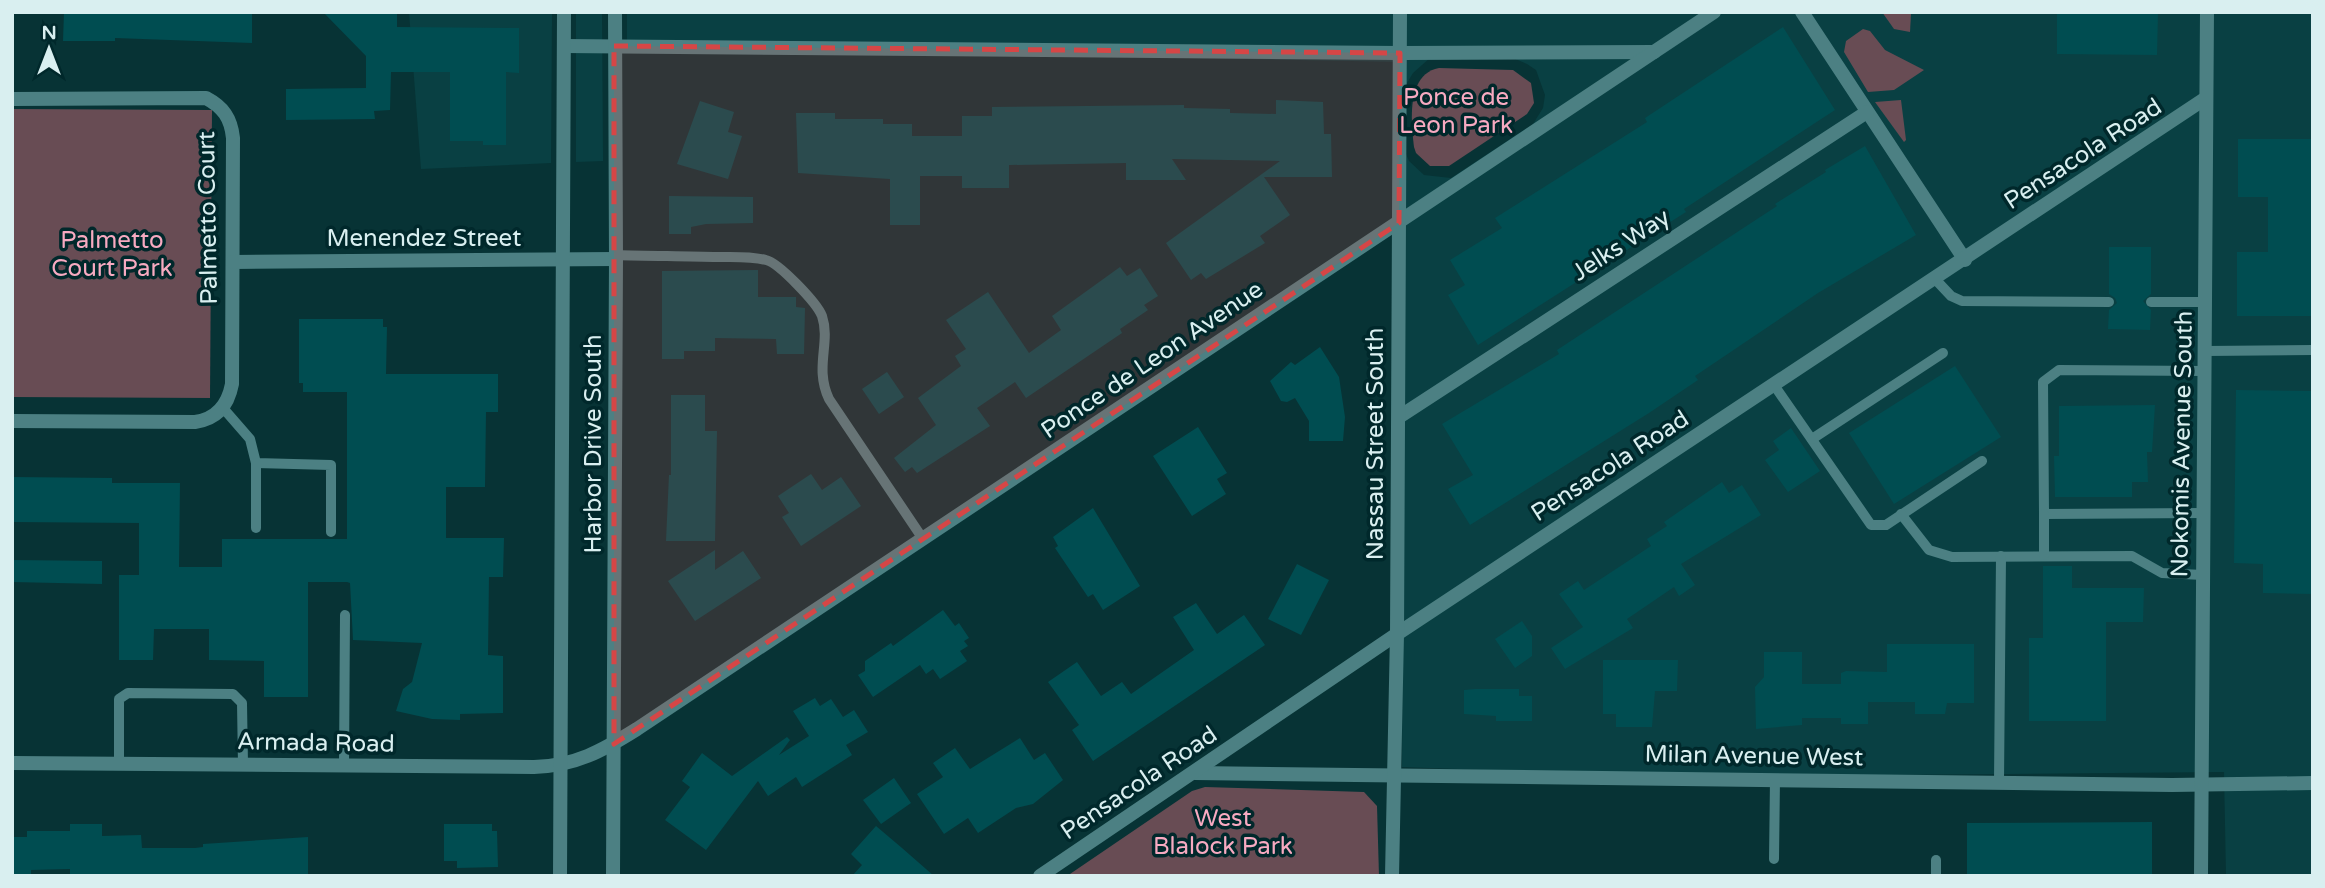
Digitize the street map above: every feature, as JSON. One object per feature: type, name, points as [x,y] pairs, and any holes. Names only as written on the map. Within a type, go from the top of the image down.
[{"type":"street","name":"Harbor Drive South","points":[[560,876],[564,12]]},
{"type":"street","name":"Harbor Drive South","points":[[612,876],[617,257],[615,12]]},
{"type":"street","name":"Nassau Street South","points":[[1392,876],[1397,634],[1400,12]]},
{"type":"street","name":"Ponce de Leon Avenue","points":[[614,744],[1714,12]]},
{"type":"street","points":[[1802,12],[1965,260]]},
{"type":"street","name":"Nokomis Avenue South","points":[[2201,876],[2207,12]]},
{"type":"street","points":[[564,46],[1400,53],[1656,52]]},
{"type":"street","name":"Palmetto Court","points":[[12,99],[190,96],[206,98],[217,104],[232,123],[232,375],[230,393],[223,408]]},
{"type":"street","name":"Pensacola Road","points":[[1040,876],[1397,634],[2206,98]]},
{"type":"street","name":"Jelks Way","points":[[1399,417],[1867,112]]},
{"type":"street","name":"Menendez Street","points":[[233,262],[563,260],[617,257]]},
{"type":"street","points":[[12,421],[195,422],[211,417],[223,408]]},
{"type":"street","name":"Armada Road","points":[[12,763],[560,766],[589,758],[614,744]]},
{"type":"street","name":"Milan Avenue West","points":[[1195,773],[2313,783]]},
{"type":"lane","points":[[617,257],[740,257],[767,260],[777,266],[817,307],[823,318],[822,385],[923,539]]},
{"type":"lane","points":[[1935,279],[1951,296],[1962,301],[2109,302]]},
{"type":"lane","points":[[2151,302],[2206,302]]},
{"type":"lane","points":[[2205,351],[2313,350]]},
{"type":"lane","points":[[1812,439],[1943,353]]},
{"type":"lane","points":[[2044,555],[2043,382],[2059,370],[2205,371]]},
{"type":"lane","points":[[1774,385],[1871,524],[1886,525],[1982,461]]},
{"type":"lane","points":[[223,408],[250,439],[256,463],[256,528]]},
{"type":"lane","points":[[256,463],[331,465],[331,532]]},
{"type":"lane","points":[[2044,514],[2204,513]]},
{"type":"lane","points":[[1901,514],[1928,550],[1952,557],[2132,556],[2162,573],[2203,575]]},
{"type":"lane","points":[[1999,782],[2001,556]]},
{"type":"lane","points":[[344,766],[345,615]]},
{"type":"lane","points":[[119,764],[119,699],[128,693],[141,693],[233,694],[242,703],[243,765]]},
{"type":"lane","points":[[1774,859],[1775,779]]},
{"type":"lane","points":[[1936,860],[1936,876]]},
{"type":"highlighted area","points":[[614,46],[1400,53],[1399,223],[614,744]]},
{"type":"shaded area","points":[[409,12],[552,12],[551,163],[421,169]]},
{"type":"shaded area","points":[[576,12],[602,12],[603,161],[576,162]]},
{"type":"shaded area","points":[[627,12],[2313,12],[2313,876],[2226,876],[2224,772],[1675,777],[1402,767],[1404,149],[1409,161],[1424,175],[1451,178],[1533,124],[1543,108],[1545,95],[1536,70],[1527,64],[1513,58],[1431,57],[1413,73],[1404,88],[1404,62],[627,48]]},
{"type":"green space","points":[[1882,12],[1911,14],[1910,32],[1894,29]]},
{"type":"green space","points":[[1863,29],[1870,31],[1885,50],[1924,70],[1894,90],[1868,92],[1844,52],[1846,41]]},
{"type":"green space","name":"Ponce de Leon Park","points":[[1439,68],[1513,70],[1531,83],[1534,103],[1527,114],[1449,166],[1430,166],[1416,153],[1414,147],[1413,100],[1421,79],[1428,72]]},
{"type":"green space","points":[[1901,100],[1906,140],[1904,142],[1875,102]]},
{"type":"green space","name":"Palmetto Court Park","points":[[12,109],[212,110],[210,398],[12,397]]},
{"type":"green space","name":"West Blalock Park","points":[[1205,787],[1364,792],[1377,806],[1379,876],[1067,876],[1192,791]]},
{"type":"building","points":[[64,12],[252,12],[252,43],[115,38],[115,41],[63,41]]},
{"type":"building","points":[[323,12],[397,12],[397,27],[519,28],[519,73],[506,72],[506,145],[483,145],[483,141],[450,141],[450,72],[391,72],[390,110],[374,111],[375,119],[286,120],[286,89],[366,88],[366,56]]},
{"type":"building","points":[[2057,12],[2158,12],[2157,55],[2057,54]]},
{"type":"building","points":[[1783,27],[1835,110],[1684,209],[1686,212],[1478,345],[1448,295],[1465,285],[1450,260],[1502,228],[1495,218],[1647,122],[1645,118]]},
{"type":"building","points":[[1276,100],[1323,102],[1324,134],[1331,134],[1332,177],[1264,177],[1290,215],[1260,236],[1265,243],[1206,279],[1201,273],[1191,280],[1166,243],[1280,161],[1172,159],[1186,180],[1126,180],[1126,163],[1009,165],[1009,188],[962,188],[962,176],[920,176],[920,225],[890,225],[890,179],[798,173],[796,113],[835,113],[835,119],[883,119],[883,124],[912,124],[912,136],[962,136],[962,116],[992,116],[992,107],[1184,105],[1184,108],[1230,109],[1230,113],[1276,114]]},
{"type":"building","points":[[700,101],[734,112],[728,132],[742,136],[728,179],[677,164]]},
{"type":"building","points":[[2238,139],[2313,139],[2313,316],[2237,316],[2237,252],[2268,252],[2268,197],[2238,197]]},
{"type":"building","points":[[1865,146],[1916,235],[1818,293],[1695,376],[1698,380],[1649,413],[1470,525],[1448,489],[1473,475],[1442,424],[1559,354],[1557,350]]},
{"type":"building","points":[[669,196],[753,197],[753,223],[706,224],[691,227],[691,234],[669,234]]},
{"type":"building","points":[[2109,247],[2151,247],[2151,294],[2143,301],[2151,310],[2150,330],[2108,329],[2109,310],[2117,303],[2109,294]]},
{"type":"building","points":[[1120,267],[1127,276],[1140,268],[1158,296],[1144,305],[1148,310],[1120,329],[1122,333],[1026,398],[1015,382],[977,408],[990,426],[917,473],[912,467],[905,472],[894,458],[936,425],[918,398],[961,366],[955,356],[966,349],[946,320],[988,292],[1029,353],[1061,330],[1052,316]]},
{"type":"building","points":[[758,270],[758,297],[796,297],[796,307],[805,308],[804,354],[777,354],[776,339],[715,338],[715,351],[684,351],[684,359],[662,359],[662,271]]},
{"type":"building","points":[[299,319],[383,319],[383,327],[387,327],[386,374],[498,374],[498,412],[486,412],[485,487],[446,487],[446,538],[504,538],[503,577],[489,577],[488,655],[503,656],[503,713],[460,714],[460,720],[432,719],[396,711],[403,689],[412,682],[422,643],[353,640],[350,583],[347,582],[308,582],[308,697],[264,697],[264,661],[209,660],[209,629],[154,629],[153,660],[119,660],[119,575],[139,575],[139,523],[12,522],[12,477],[112,478],[112,483],[180,483],[179,567],[222,567],[222,539],[347,539],[347,392],[303,392],[303,383],[299,383]]},
{"type":"building","points":[[1320,347],[1339,377],[1345,417],[1343,441],[1309,441],[1309,421],[1295,398],[1287,402],[1281,401],[1270,381],[1291,362],[1295,365]]},
{"type":"building","points":[[1955,366],[2001,437],[1894,504],[1849,433]]},
{"type":"building","points":[[887,372],[904,397],[879,414],[862,389]]},
{"type":"building","points":[[2236,390],[2313,391],[2313,594],[2263,593],[2263,564],[2234,563]]},
{"type":"building","points":[[671,395],[705,395],[705,431],[717,431],[715,541],[666,541],[671,475]]},
{"type":"building","points":[[2155,405],[2152,452],[2147,452],[2148,482],[2132,482],[2132,497],[2055,497],[2054,456],[2059,456],[2059,406]]},
{"type":"building","points":[[1198,427],[1227,473],[1217,479],[1226,494],[1192,516],[1153,456]]},
{"type":"building","points":[[1791,428],[1820,471],[1788,492],[1765,460],[1779,450],[1773,441]]},
{"type":"building","points":[[811,474],[822,490],[841,477],[861,506],[801,546],[782,517],[789,513],[778,496]]},
{"type":"building","points":[[1722,482],[1729,493],[1742,485],[1761,515],[1681,564],[1695,585],[1679,596],[1674,587],[1627,619],[1633,628],[1565,669],[1551,648],[1583,627],[1559,594],[1578,581],[1584,590],[1651,546],[1647,539],[1667,526],[1664,522]]},
{"type":"building","points":[[1093,508],[1140,586],[1103,610],[1093,594],[1088,597],[1055,548],[1058,546],[1053,537]]},
{"type":"building","points":[[715,550],[715,570],[743,551],[761,578],[695,621],[668,581]]},
{"type":"building","points":[[12,560],[102,561],[102,584],[12,582]]},
{"type":"building","points":[[1297,564],[1329,580],[1301,635],[1268,619]]},
{"type":"building","points":[[2043,566],[2072,566],[2072,588],[2144,588],[2143,622],[2106,622],[2106,721],[2029,721],[2029,638],[2043,638]]},
{"type":"building","points":[[1196,603],[1217,634],[1244,615],[1265,645],[1093,761],[1072,730],[1079,725],[1048,682],[1077,662],[1101,696],[1122,682],[1131,694],[1194,650],[1173,617]]},
{"type":"building","points":[[943,610],[955,626],[959,623],[969,638],[964,641],[968,646],[960,651],[967,661],[940,679],[933,669],[926,674],[920,665],[873,697],[858,675],[865,671],[865,661],[891,643],[893,646]]},
{"type":"building","points":[[1522,621],[1532,636],[1532,656],[1515,668],[1495,639]]},
{"type":"building","points":[[1887,644],[1974,644],[1974,703],[1947,703],[1945,714],[1915,714],[1915,702],[1868,702],[1868,724],[1841,724],[1841,718],[1802,718],[1802,725],[1756,729],[1755,687],[1764,677],[1764,652],[1802,652],[1802,684],[1841,684],[1841,673],[1846,671],[1887,672]]},
{"type":"building","points":[[1603,660],[1678,660],[1677,691],[1655,691],[1652,727],[1616,727],[1616,714],[1603,714]]},
{"type":"building","points":[[1519,689],[1519,696],[1532,696],[1532,721],[1496,721],[1496,716],[1464,714],[1464,690]]},
{"type":"building","points":[[815,698],[820,706],[831,699],[843,717],[854,710],[868,732],[846,745],[852,755],[802,787],[796,777],[768,796],[758,781],[706,850],[665,820],[690,787],[682,781],[702,753],[732,776],[787,737],[790,740],[779,755],[809,736],[793,711]]},
{"type":"building","points":[[1020,738],[1034,760],[1045,753],[1063,780],[1033,804],[1016,808],[978,833],[968,818],[944,834],[917,794],[943,777],[933,763],[955,748],[970,769]]},
{"type":"building","points":[[894,778],[911,803],[881,824],[863,800]]},
{"type":"building","points":[[2152,822],[2152,876],[1967,876],[1967,823]]},
{"type":"building","points":[[70,824],[102,824],[102,836],[141,835],[142,848],[195,848],[203,847],[203,844],[308,837],[308,876],[70,876],[70,869],[31,870],[31,876],[12,876],[12,837],[27,837],[27,831],[70,831]]},
{"type":"building","points":[[444,824],[492,824],[492,831],[497,831],[498,867],[457,868],[457,861],[444,861]]},
{"type":"building","points":[[876,826],[934,876],[852,876],[862,865],[851,854]]}]
